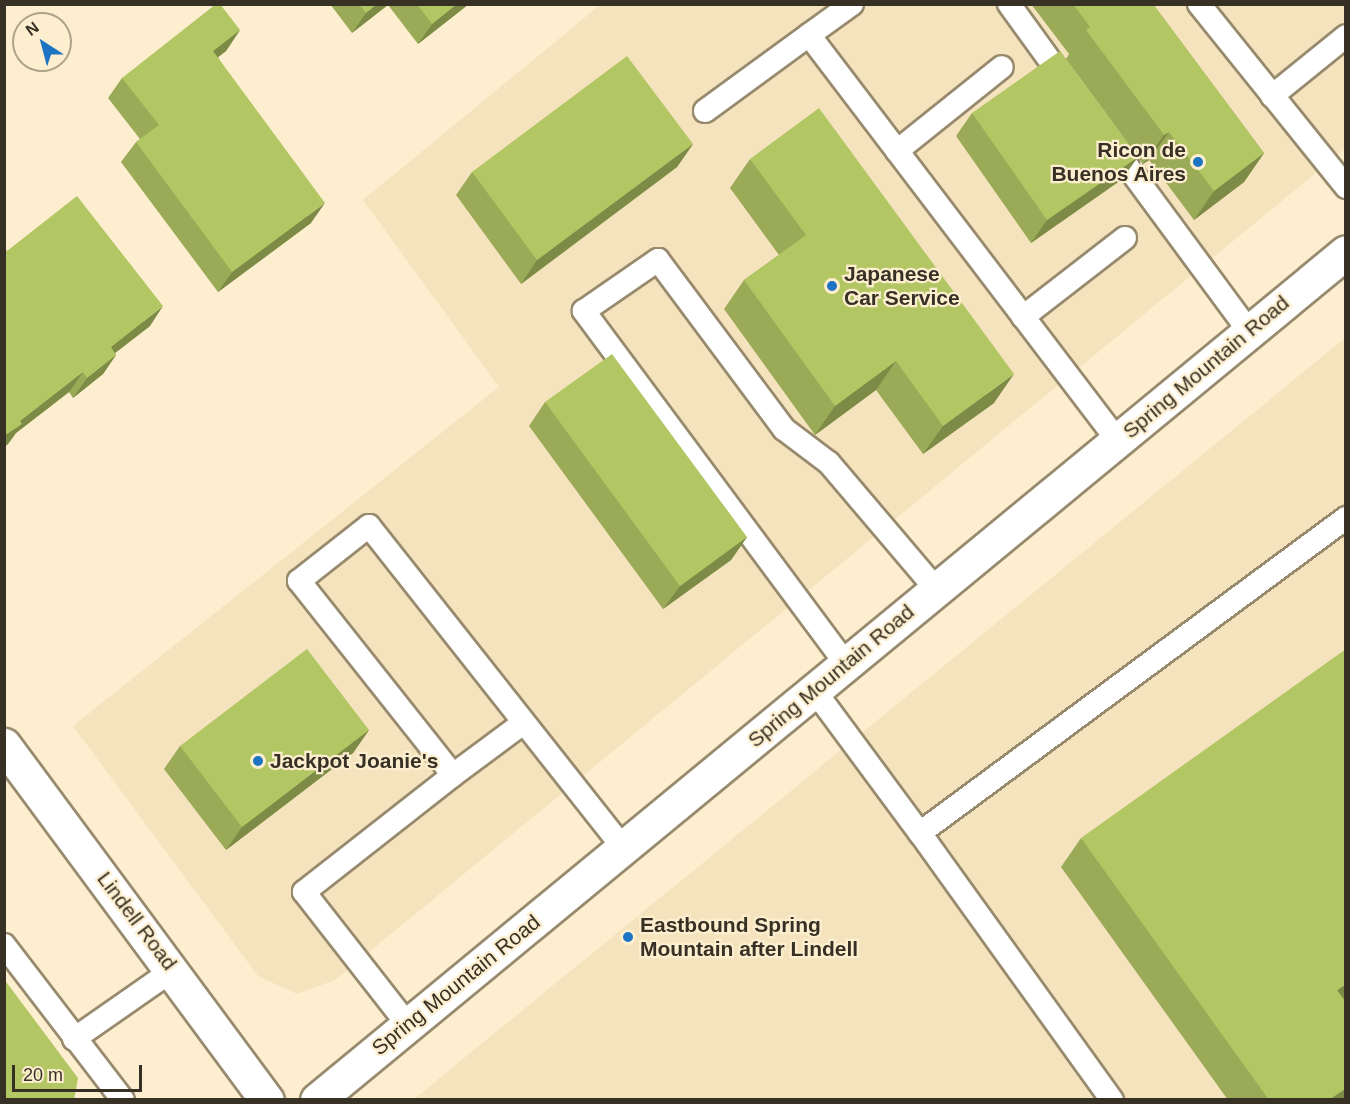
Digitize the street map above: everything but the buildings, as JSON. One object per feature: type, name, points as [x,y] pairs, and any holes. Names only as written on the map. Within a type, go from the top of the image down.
[{"type":"main road","name":"Spring Mountain Road","points":[[317,1100],[1346,252]]},
{"type":"main road","name":"Lindell Road","points":[[4,745],[173,970],[267,1100]]},
{"type":"lane","points":[[705,111],[852,4]]},
{"type":"lane","points":[[1009,4],[1079,101]]},
{"type":"lane","points":[[1198,4],[1346,188]]},
{"type":"lane","points":[[809,35],[1118,441]]},
{"type":"lane","points":[[1272,96],[1346,36]]},
{"type":"lane","points":[[897,152],[1002,67]]},
{"type":"lane","points":[[1101,129],[1249,331]]},
{"type":"lane","points":[[1023,317],[1125,238]]},
{"type":"lane","points":[[846,664],[584,311],[658,260],[784,429],[829,463],[936,589]]},
{"type":"lane","points":[[920,833],[1346,518]]},
{"type":"lane","points":[[453,775],[299,581],[369,526],[622,848]]},
{"type":"lane","points":[[814,690],[1112,1100]]},
{"type":"lane","points":[[408,1024],[304,892],[523,723]]},
{"type":"lane","points":[[4,945],[123,1100]]},
{"type":"lane","points":[[74,1039],[173,970]]},
{"type":"shaded area","points":[[600,5],[1345,5],[1345,149],[335,980],[297,994],[258,976],[73,726],[499,387],[363,200]]},
{"type":"shaded area","points":[[1345,338],[1345,1099],[414,1099]]},
{"type":"place","name":"Ricon de Buenos Aires","points":[[1198,162]]},
{"type":"place","name":"Japanese Car Service","points":[[832,286]]},
{"type":"place","name":"Jackpot Joanie's","points":[[258,761]]},
{"type":"place","name":"Eastbound Spring Mountain after Lindell","points":[[628,937]]}]
